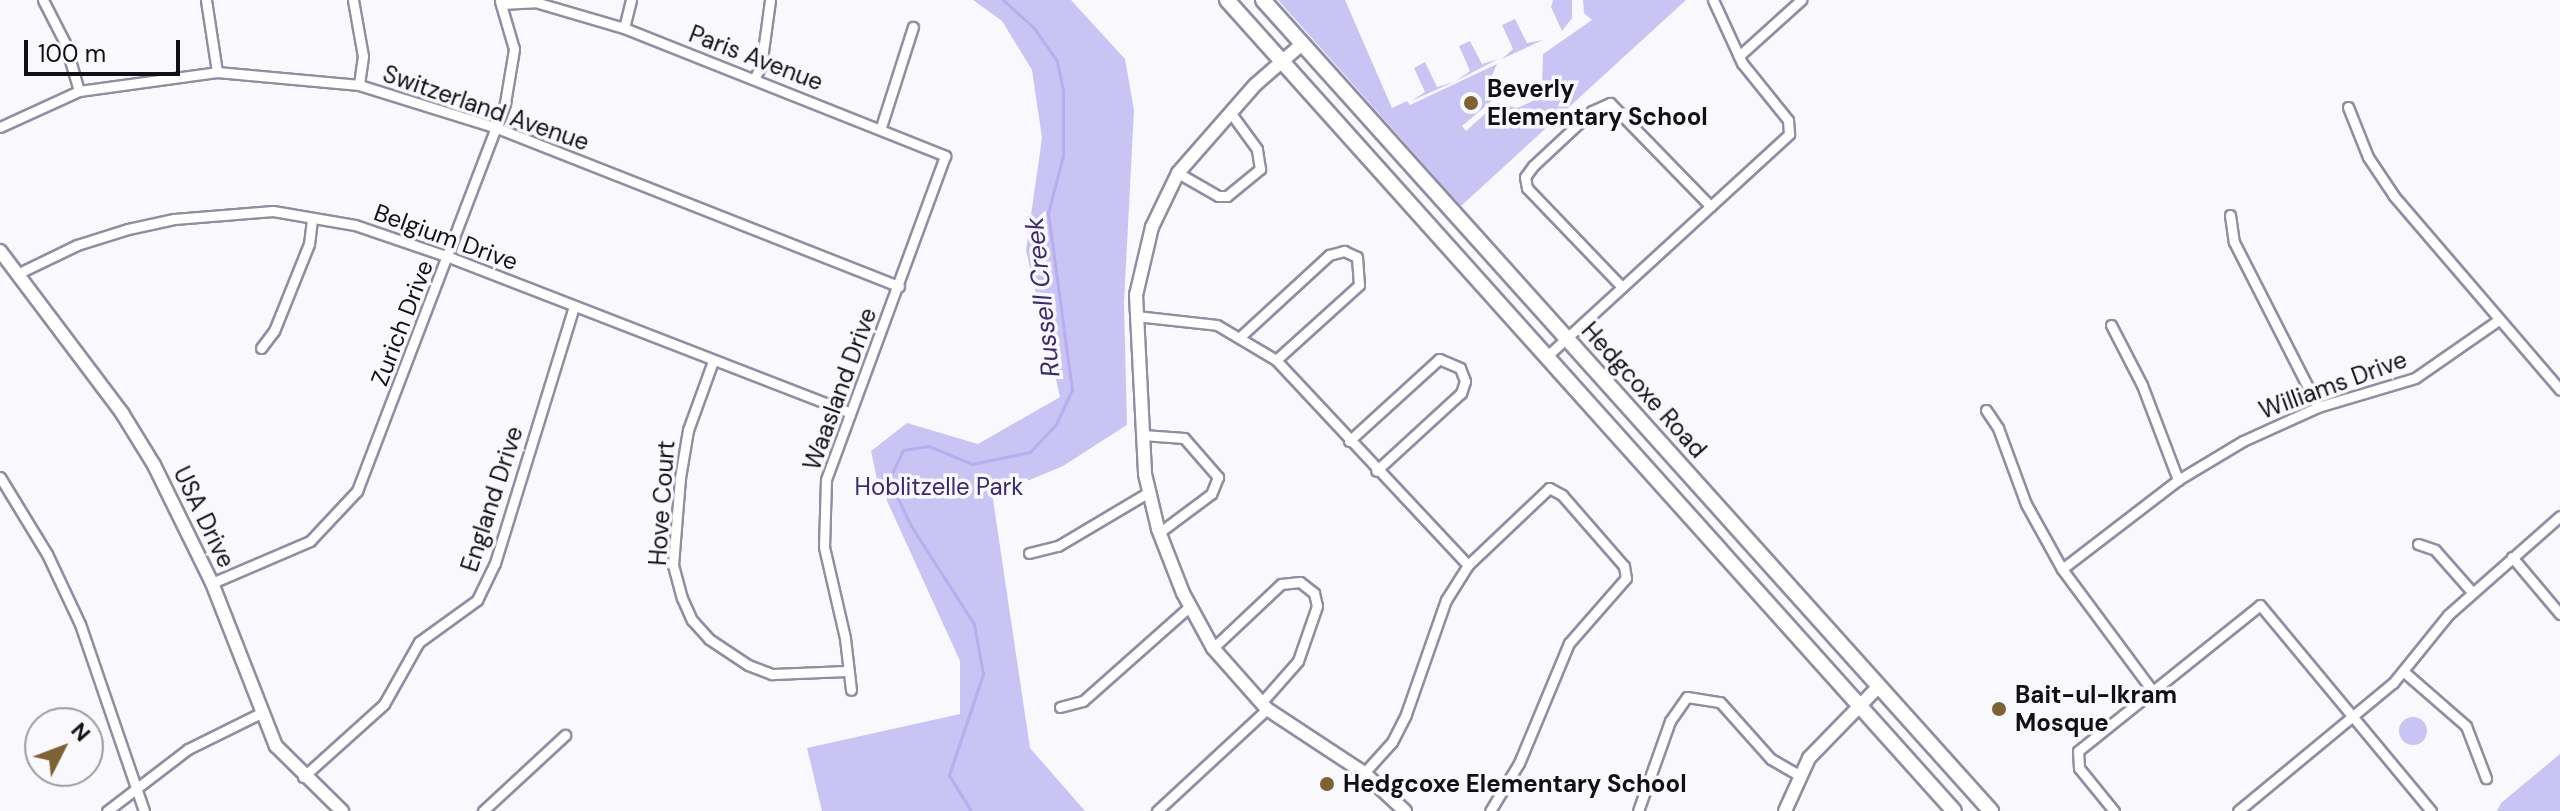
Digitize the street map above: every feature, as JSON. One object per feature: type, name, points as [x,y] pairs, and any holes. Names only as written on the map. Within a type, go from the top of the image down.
[{"type":"main road","name":"Hedgcoxe Road","points":[[1263,0],[1991,811]]},
{"type":"main road","points":[[1231,1],[1954,811]]},
{"type":"street","points":[[43,0],[65,43],[79,91]]},
{"type":"street","points":[[206,0],[217,72]]},
{"type":"street","points":[[353,0],[363,56],[359,85]]},
{"type":"street","points":[[624,28],[631,0]]},
{"type":"street","points":[[754,79],[761,66],[770,0]]},
{"type":"street","points":[[1546,357],[1791,127],[1739,56],[1713,0]]},
{"type":"street","points":[[1739,56],[1801,0]]},
{"type":"street","name":"Paris Avenue","points":[[500,2],[535,2],[624,28],[881,127],[945,156]]},
{"type":"street","name":"Zurich Drive","points":[[212,583],[310,541],[342,513],[357,491],[497,128],[514,49],[500,2]]},
{"type":"street","points":[[881,127],[913,27]]},
{"type":"street","points":[[1302,44],[1230,112],[1178,173],[1140,266],[1136,316],[1149,492],[1160,532],[1190,606],[1213,648],[1264,706],[1364,773],[1405,811]]},
{"type":"street","name":"Switzerland Avenue","points":[[0,127],[79,91],[217,72],[359,85],[497,128],[899,286]]},
{"type":"street","points":[[1622,287],[1527,188],[1525,177],[1592,111],[1610,103],[1710,206]]},
{"type":"street","points":[[2348,107],[2368,157],[2394,196],[2560,390]]},
{"type":"street","points":[[1178,173],[1218,196],[1227,196],[1260,169],[1263,160],[1230,112]]},
{"type":"street","name":"Waasland Drive","points":[[851,690],[822,514],[826,480],[945,156]]},
{"type":"street","name":"Belgium Drive","points":[[17,274],[77,245],[174,219],[273,211],[355,225],[449,257],[849,412]]},
{"type":"street","points":[[2230,215],[2234,242],[2318,407]]},
{"type":"street","points":[[261,348],[274,331],[309,244],[312,219]]},
{"type":"street","name":"USA Drive","points":[[0,251],[122,413],[212,583],[276,746],[303,777],[342,811]]},
{"type":"street","points":[[1241,336],[1329,255],[1344,251],[1357,257],[1359,285],[1276,360]]},
{"type":"street","name":"England Drive","points":[[303,777],[384,704],[419,642],[477,600],[495,563],[574,306]]},
{"type":"street","points":[[1136,316],[1193,320],[1241,336],[1276,360],[1376,471],[1468,565]]},
{"type":"street","name":"Williams Drive","points":[[2062,569],[2178,480],[2243,441],[2318,407],[2415,378],[2500,319]]},
{"type":"street","points":[[2111,325],[2142,385],[2178,480]]},
{"type":"street","points":[[1349,441],[1439,359],[1460,368],[1465,381],[1461,393],[1376,471]]},
{"type":"street","name":"Hove Court","points":[[713,361],[688,430],[680,478],[673,565],[692,620],[727,654],[772,674],[848,671]]},
{"type":"street","points":[[1986,410],[1998,428],[2026,504],[2062,569],[2151,689]]},
{"type":"street","points":[[1143,435],[1184,438],[1218,477],[1211,494],[1160,532]]},
{"type":"street","points":[[0,477],[47,554],[80,624],[144,811]]},
{"type":"street","points":[[1364,773],[1392,742],[1406,714],[1446,600],[1468,565],[1549,488],[1562,495],[1624,566],[1626,578],[1569,643],[1519,763],[1490,811]]},
{"type":"street","points":[[1029,553],[1058,546],[1149,492]]},
{"type":"street","points":[[2238,811],[2403,671],[2432,632],[2472,592],[2560,516]]},
{"type":"street","points":[[2418,544],[2435,550],[2472,592]]},
{"type":"street","points":[[2512,557],[2560,614]]},
{"type":"street","points":[[1157,811],[1264,706],[1298,661],[1317,606],[1314,593],[1289,580],[1213,648]]},
{"type":"street","points":[[2114,811],[2077,762],[2082,746],[2260,605],[2431,811]]},
{"type":"street","points":[[1060,707],[1083,701],[1190,606]]},
{"type":"street","points":[[2403,671],[2466,726],[2486,778]]},
{"type":"street","points":[[1785,811],[1799,775],[1826,737],[1879,686]]},
{"type":"street","points":[[1638,811],[1681,703],[1687,697],[1720,702],[1771,759],[1799,775]]},
{"type":"street","points":[[107,811],[188,749],[261,713]]},
{"type":"street","points":[[483,811],[565,735]]},
{"type":"green space","name":"Hoblitzelle Park","points":[[973,0],[1071,0],[1125,59],[1134,110],[1124,303],[1127,425],[1063,466],[1020,484],[991,486],[1030,748],[1085,811],[822,811],[807,748],[960,714],[960,661],[877,479],[871,451],[907,423],[978,444],[1060,397],[1026,250],[1042,138],[1032,70],[1002,21]]},
{"type":"green space","points":[[1278,0],[1345,0],[1392,108],[1407,101],[1410,105],[1497,64],[1490,80],[1494,99],[1462,126],[1466,131],[1497,103],[1517,108],[1535,100],[1542,84],[1543,54],[1592,20],[1584,13],[1583,0],[1686,0],[1461,206]]},
{"type":"green space","points":[[1553,0],[1572,0],[1572,18],[1562,31],[1551,7]]},
{"type":"green space","points":[[1515,19],[1527,43],[1543,40],[1502,59],[1513,49],[1502,25]]},
{"type":"green space","points":[[1470,41],[1482,64],[1498,59],[1456,81],[1470,71],[1459,46]]},
{"type":"green space","points":[[1425,62],[1437,87],[1454,82],[1411,101],[1425,92],[1414,68]]},
{"type":"green space","points":[[2413,717],[2423,721],[2427,731],[2423,741],[2413,745],[2403,741],[2399,731],[2403,721]]},
{"type":"green space","points":[[2560,754],[2560,811],[2497,811],[2501,803]]},
{"type":"waterway","name":"Russell Creek","points":[[971,811],[949,775],[983,674],[974,624],[911,526],[889,480],[903,450],[929,446],[972,464],[1030,452],[1056,424],[1072,390],[1048,213],[1063,156],[1063,90],[1057,61],[1034,28],[1003,0]]},
{"type":"place","name":"Beverly Elementary School","points":[[1471,103]]},
{"type":"place","name":"Bait-ul-Ikram Mosque","points":[[1999,709]]},
{"type":"place","name":"Hedgcoxe Elementary School","points":[[1327,784]]}]
